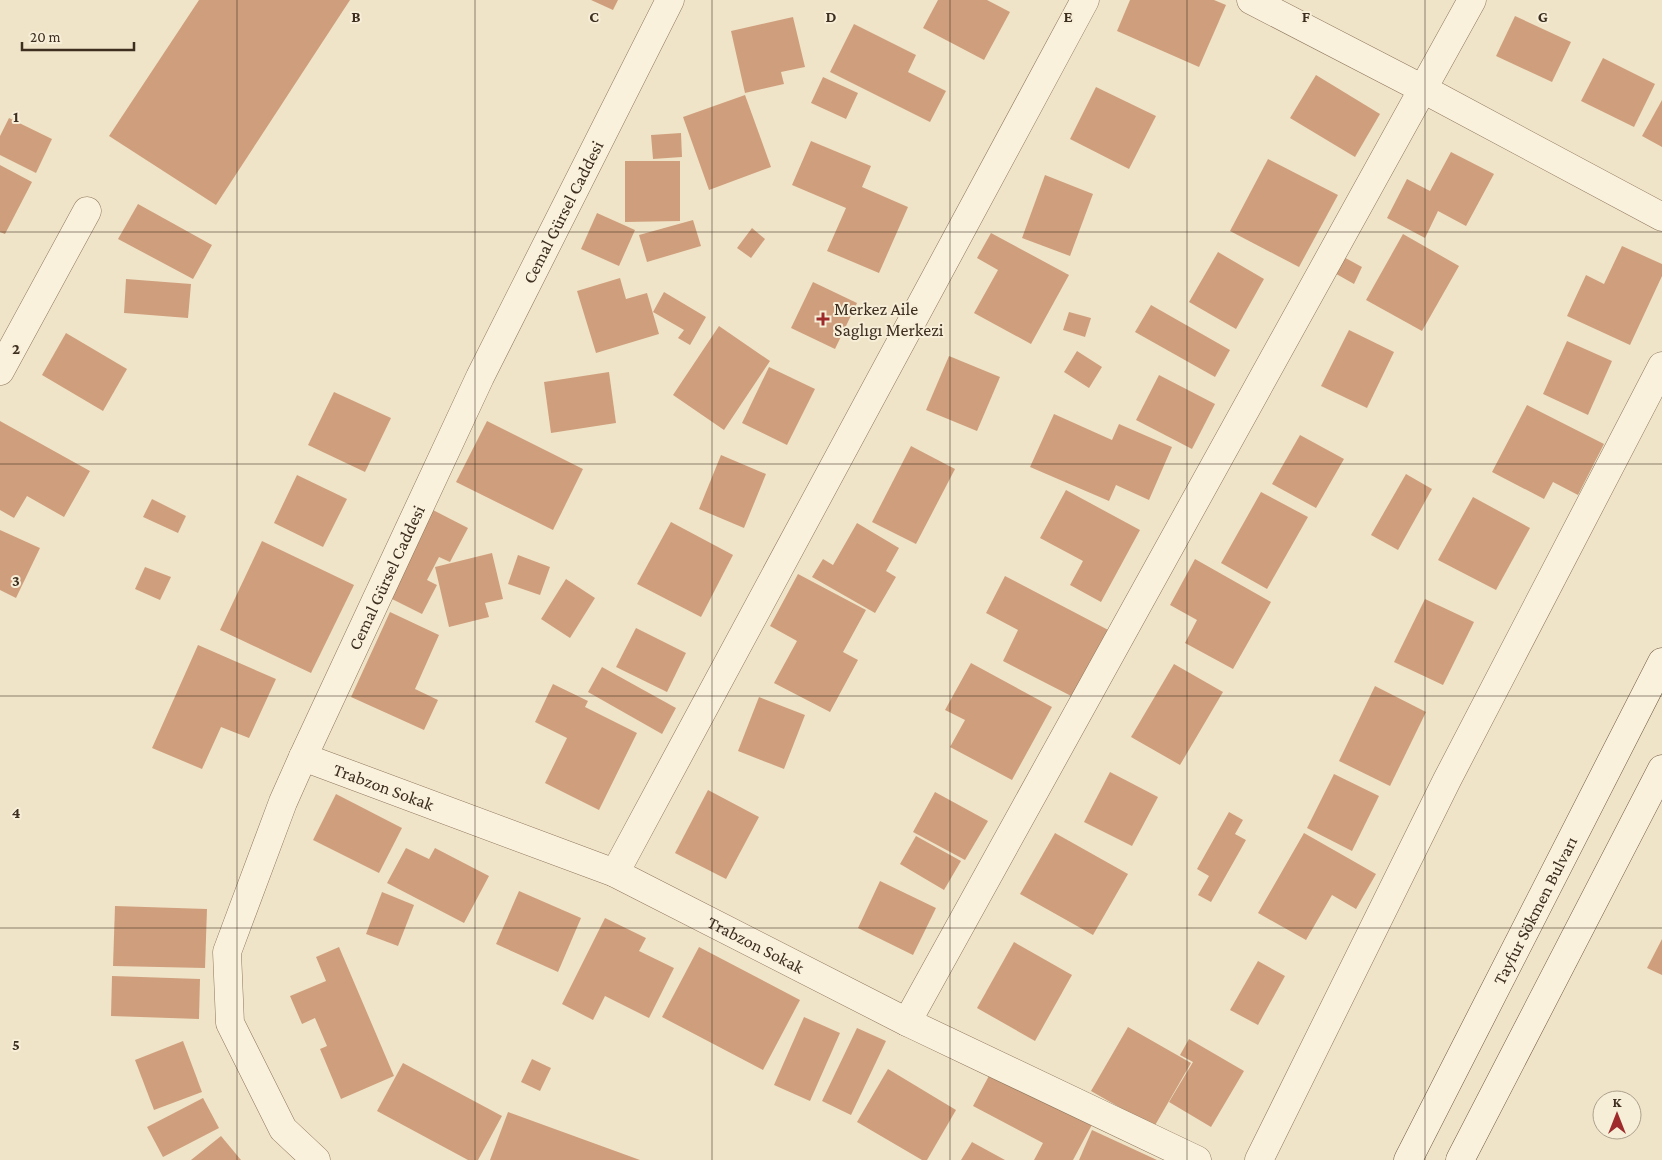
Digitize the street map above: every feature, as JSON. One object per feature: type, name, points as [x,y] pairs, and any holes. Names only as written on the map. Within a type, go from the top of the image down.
[{"type":"street","name":"Cemal Gürsel Caddesi","points":[[316,1160],[283,1129],[230,1023],[227,952],[283,802],[480,377],[670,0]]},
{"type":"street","points":[[615,872],[1085,0]]},
{"type":"street","points":[[1251,0],[1423,89],[1662,217]]},
{"type":"street","points":[[907,1022],[1472,0]]},
{"type":"street","points":[[0,371],[87,212]]},
{"type":"street","points":[[1259,1160],[1448,780],[1662,366]]},
{"type":"street","name":"Tayfur Sökmen Bulvarı","points":[[1408,1160],[1662,662]]},
{"type":"street","name":"Trabzon Sokak","points":[[304,757],[615,872],[907,1022],[1198,1160]]},
{"type":"street","points":[[1460,1160],[1662,769]]},
{"type":"building","points":[[199,0],[350,0],[216,205],[109,136]]},
{"type":"building","points":[[591,0],[618,0],[613,10]]},
{"type":"building","points":[[938,0],[987,0],[1010,12],[984,60],[923,28]]},
{"type":"building","points":[[1130,0],[1214,0],[1226,5],[1199,67],[1117,31]]},
{"type":"building","points":[[1515,16],[1571,42],[1552,82],[1496,56]]},
{"type":"building","points":[[793,17],[805,67],[781,72],[784,84],[745,93],[731,31]]},
{"type":"building","points":[[854,24],[916,55],[908,72],[946,91],[930,122],[830,72]]},
{"type":"building","points":[[1603,58],[1655,84],[1634,127],[1581,101]]},
{"type":"building","points":[[1316,75],[1380,114],[1355,157],[1290,118]]},
{"type":"building","points":[[823,77],[858,93],[846,119],[811,103]]},
{"type":"building","points":[[1096,87],[1156,116],[1129,169],[1070,139]]},
{"type":"building","points":[[745,95],[771,167],[709,190],[683,117]]},
{"type":"building","points":[[1662,100],[1662,147],[1642,136]]},
{"type":"building","points":[[9,118],[52,139],[36,173],[0,155],[0,136]]},
{"type":"building","points":[[681,133],[682,157],[653,159],[651,135]]},
{"type":"building","points":[[811,141],[871,166],[862,187],[908,207],[879,273],[827,251],[846,208],[792,185]]},
{"type":"building","points":[[1451,152],[1494,174],[1466,226],[1438,211],[1425,238],[1387,218],[1407,179],[1430,191]]},
{"type":"building","points":[[1268,159],[1338,195],[1299,267],[1230,231]]},
{"type":"building","points":[[625,161],[680,161],[680,221],[625,222]]},
{"type":"building","points":[[0,165],[32,182],[5,234],[0,232]]},
{"type":"building","points":[[1045,175],[1093,194],[1070,256],[1022,238]]},
{"type":"building","points":[[138,204],[212,245],[193,279],[118,239]]},
{"type":"building","points":[[597,213],[635,230],[619,266],[581,249]]},
{"type":"building","points":[[693,220],[701,246],[647,262],[639,235]]},
{"type":"building","points":[[752,228],[765,239],[751,258],[737,248]]},
{"type":"building","points":[[991,233],[1069,275],[1031,344],[974,313],[998,270],[977,258]]},
{"type":"building","points":[[1403,234],[1459,266],[1422,331],[1366,300]]},
{"type":"building","points":[[1622,246],[1662,264],[1662,276],[1630,345],[1567,316],[1586,275],[1604,284]]},
{"type":"building","points":[[1218,252],[1264,279],[1236,329],[1189,302]]},
{"type":"building","points":[[1340,255],[1362,267],[1354,284],[1331,271]]},
{"type":"building","points":[[620,278],[626,299],[647,293],[659,334],[596,353],[577,291]]},
{"type":"building","points":[[126,279],[191,284],[188,318],[124,313]]},
{"type":"building","points":[[813,282],[857,303],[835,349],[791,328]]},
{"type":"building","points":[[664,292],[706,317],[690,345],[678,338],[684,330],[653,312]]},
{"type":"building","points":[[1151,305],[1230,350],[1215,377],[1135,332]]},
{"type":"building","points":[[1069,312],[1091,318],[1085,337],[1063,330]]},
{"type":"building","points":[[719,326],[770,361],[724,430],[673,395]]},
{"type":"building","points":[[1349,330],[1394,352],[1367,408],[1321,386]]},
{"type":"building","points":[[66,333],[127,369],[103,411],[42,375]]},
{"type":"building","points":[[1567,341],[1612,361],[1588,415],[1543,394]]},
{"type":"building","points":[[1077,351],[1102,367],[1089,388],[1064,372]]},
{"type":"building","points":[[949,356],[1000,377],[977,431],[926,410]]},
{"type":"building","points":[[769,367],[815,389],[787,445],[742,423]]},
{"type":"building","points":[[609,372],[616,423],[551,433],[544,382]]},
{"type":"building","points":[[1159,375],[1215,404],[1192,449],[1136,420]]},
{"type":"building","points":[[334,392],[391,418],[365,472],[308,445]]},
{"type":"building","points":[[1527,405],[1604,444],[1578,495],[1553,482],[1544,499],[1492,472]]},
{"type":"building","points":[[1054,414],[1112,440],[1119,424],[1172,447],[1149,500],[1116,485],[1109,501],[1030,467]]},
{"type":"building","points":[[0,421],[90,471],[64,517],[27,496],[14,518],[0,510]]},
{"type":"building","points":[[487,421],[583,469],[553,530],[456,482]]},
{"type":"building","points":[[1300,435],[1344,459],[1316,508],[1272,484]]},
{"type":"building","points":[[911,446],[955,469],[916,544],[872,522]]},
{"type":"building","points":[[721,455],[766,474],[744,528],[699,509]]},
{"type":"building","points":[[1406,474],[1432,489],[1398,550],[1371,535]]},
{"type":"building","points":[[297,475],[347,499],[323,547],[274,523]]},
{"type":"building","points":[[1066,490],[1140,530],[1101,602],[1070,585],[1083,561],[1040,538]]},
{"type":"building","points":[[1261,492],[1308,517],[1267,589],[1221,563]]},
{"type":"building","points":[[1473,497],[1530,528],[1496,590],[1438,560]]},
{"type":"building","points":[[152,499],[186,516],[178,533],[143,517]]},
{"type":"building","points":[[433,510],[468,528],[450,562],[439,557],[427,580],[437,585],[422,614],[388,597]]},
{"type":"building","points":[[671,522],[733,555],[701,617],[637,584]]},
{"type":"building","points":[[857,523],[899,548],[886,571],[896,577],[875,613],[812,577],[823,559],[833,565]]},
{"type":"building","points":[[0,530],[40,548],[16,598],[0,590]]},
{"type":"building","points":[[262,541],[354,585],[311,673],[220,630]]},
{"type":"building","points":[[492,553],[503,599],[485,603],[489,617],[449,627],[435,567]]},
{"type":"building","points":[[518,555],[550,567],[540,595],[508,584]]},
{"type":"building","points":[[1195,559],[1271,602],[1233,669],[1185,643],[1197,620],[1170,605]]},
{"type":"building","points":[[145,567],[171,577],[160,600],[135,589]]},
{"type":"building","points":[[798,574],[866,610],[843,652],[858,660],[830,712],[774,683],[797,641],[770,626]]},
{"type":"building","points":[[1005,576],[1114,633],[1079,700],[1003,661],[1018,630],[986,613]]},
{"type":"building","points":[[566,579],[595,598],[570,638],[541,619]]},
{"type":"building","points":[[1425,599],[1474,622],[1443,685],[1394,662]]},
{"type":"building","points":[[390,612],[439,635],[415,689],[438,700],[424,730],[351,697]]},
{"type":"building","points":[[636,628],[686,653],[667,692],[616,667]]},
{"type":"building","points":[[198,645],[276,679],[249,738],[221,727],[202,769],[152,748]]},
{"type":"building","points":[[971,663],[1052,707],[1012,780],[950,747],[965,720],[945,710]]},
{"type":"building","points":[[1174,664],[1223,692],[1180,765],[1131,737]]},
{"type":"building","points":[[602,667],[676,708],[662,734],[588,692]]},
{"type":"building","points":[[553,684],[588,701],[585,707],[637,733],[599,810],[545,783],[567,738],[535,722]]},
{"type":"building","points":[[1375,686],[1426,712],[1390,786],[1339,761]]},
{"type":"building","points":[[759,697],[805,715],[784,769],[738,751]]},
{"type":"building","points":[[1110,772],[1158,797],[1132,846],[1084,822]]},
{"type":"building","points":[[1334,774],[1379,796],[1352,851],[1307,828]]},
{"type":"building","points":[[708,790],[759,817],[726,879],[675,853]]},
{"type":"building","points":[[935,792],[988,821],[965,860],[913,832]]},
{"type":"building","points":[[336,794],[402,828],[379,873],[313,840]]},
{"type":"building","points":[[1229,812],[1243,820],[1235,834],[1246,840],[1211,902],[1198,895],[1209,876],[1197,869]]},
{"type":"building","points":[[1055,833],[1128,874],[1093,935],[1020,894]]},
{"type":"building","points":[[1304,833],[1376,874],[1356,909],[1332,895],[1306,940],[1258,913]]},
{"type":"building","points":[[916,836],[961,861],[944,890],[900,864]]},
{"type":"building","points":[[406,848],[429,859],[435,848],[489,876],[464,923],[387,883]]},
{"type":"building","points":[[880,881],[936,908],[913,955],[858,928]]},
{"type":"building","points":[[519,891],[581,918],[558,972],[496,944]]},
{"type":"building","points":[[382,892],[414,905],[398,946],[366,934]]},
{"type":"building","points":[[115,906],[207,909],[205,968],[113,966]]},
{"type":"building","points":[[605,918],[646,938],[639,951],[674,968],[649,1018],[605,996],[593,1020],[562,1004]]},
{"type":"building","points":[[1662,939],[1662,975],[1647,968]]},
{"type":"building","points":[[1014,942],[1072,975],[1035,1041],[977,1008]]},
{"type":"building","points":[[339,947],[394,1076],[341,1099],[320,1049],[327,1046],[315,1018],[302,1024],[290,996],[326,981],[316,957]]},
{"type":"building","points":[[699,947],[800,1000],[763,1070],[662,1017]]},
{"type":"building","points":[[1258,961],[1285,976],[1258,1025],[1230,1010]]},
{"type":"building","points":[[112,976],[200,979],[199,1019],[111,1016]]},
{"type":"building","points":[[804,1017],[840,1033],[810,1101],[774,1085]]},
{"type":"building","points":[[1128,1027],[1191,1063],[1154,1127],[1091,1091]]},
{"type":"building","points":[[857,1028],[886,1041],[851,1115],[822,1101]]},
{"type":"building","points":[[1189,1039],[1244,1071],[1211,1127],[1169,1102],[1193,1062],[1180,1055]]},
{"type":"building","points":[[183,1041],[202,1092],[154,1110],[135,1060]]},
{"type":"building","points":[[532,1059],[551,1068],[540,1091],[521,1082]]},
{"type":"building","points":[[403,1063],[502,1116],[478,1160],[468,1160],[377,1111]]},
{"type":"building","points":[[888,1069],[956,1110],[927,1160],[922,1160],[857,1122]]},
{"type":"building","points":[[992,1070],[1093,1123],[1073,1160],[1034,1160],[1043,1143],[973,1106]]},
{"type":"building","points":[[203,1098],[219,1128],[163,1157],[147,1127]]},
{"type":"building","points":[[508,1112],[640,1160],[490,1160]]},
{"type":"building","points":[[1092,1130],[1157,1160],[1079,1160]]},
{"type":"building","points":[[221,1136],[241,1160],[191,1160]]},
{"type":"building","points":[[972,1142],[1005,1160],[961,1160]]},
{"type":"place","name":"Merkez Aile Saglıgı Merkezi","points":[[823,319]]}]
